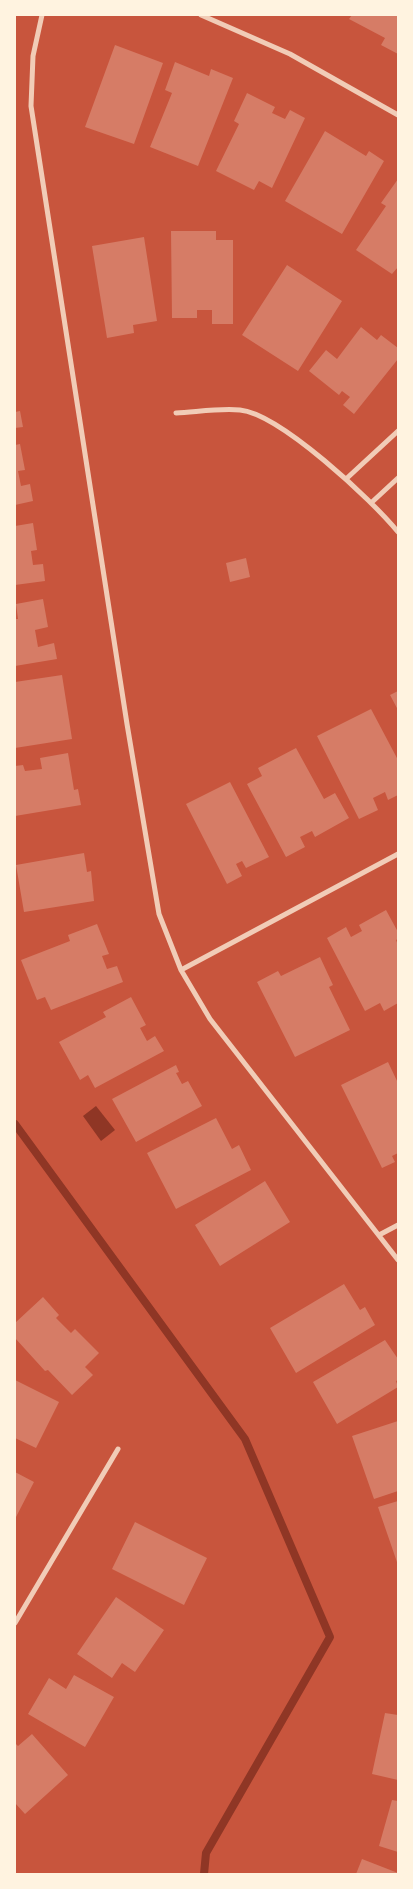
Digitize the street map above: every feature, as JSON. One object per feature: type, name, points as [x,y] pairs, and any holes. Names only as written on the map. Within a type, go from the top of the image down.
[{"type":"street","points":[[42,15],[32,56],[31,106],[127,724],[159,914],[182,970],[210,1019],[398,1260]]},
{"type":"street","points":[[201,15],[290,54],[398,115]]},
{"type":"street","points":[[176,413],[241,410],[274,423],[346,479],[398,532]]},
{"type":"street","points":[[346,479],[398,431]]},
{"type":"street","points":[[371,503],[398,478]]},
{"type":"street","points":[[182,970],[398,854]]},
{"type":"street","points":[[379,1235],[398,1226]]},
{"type":"street","points":[[15,1623],[118,1449]]},
{"type":"shaded area","points":[[96,1106],[115,1130],[101,1141],[83,1116]]},
{"type":"building","points":[[352,15],[398,15],[398,54],[381,45],[385,38],[349,19]]},
{"type":"building","points":[[115,45],[163,63],[134,144],[85,127]]},
{"type":"building","points":[[175,62],[209,76],[211,69],[233,78],[198,166],[150,147],[172,93],[165,90]]},
{"type":"building","points":[[247,93],[275,107],[272,113],[285,119],[290,110],[305,118],[272,188],[259,181],[254,190],[216,171],[239,124],[234,121]]},
{"type":"building","points":[[325,131],[366,156],[369,151],[384,161],[342,234],[285,201]]},
{"type":"building","points":[[398,179],[398,267],[392,274],[356,250],[386,206],[381,203]]},
{"type":"building","points":[[171,231],[216,231],[216,240],[233,240],[233,324],[212,324],[212,310],[197,310],[197,318],[172,318]]},
{"type":"building","points":[[144,237],[157,321],[133,325],[134,333],[107,338],[92,246]]},
{"type":"building","points":[[287,265],[342,301],[298,371],[242,335]]},
{"type":"building","points":[[361,327],[377,340],[381,335],[398,348],[398,359],[354,414],[343,405],[350,397],[342,391],[339,395],[309,371],[326,350],[337,359]]},
{"type":"building","points":[[20,411],[23,427],[15,428],[15,412]]},
{"type":"building","points":[[20,444],[25,470],[18,471],[21,486],[30,484],[33,501],[15,505],[15,445]]},
{"type":"building","points":[[33,523],[37,550],[31,551],[33,565],[43,564],[45,581],[15,585],[15,526]]},
{"type":"building","points":[[246,558],[250,577],[230,582],[226,563]]},
{"type":"building","points":[[43,599],[48,627],[35,630],[38,647],[54,643],[57,659],[15,666],[15,619],[18,619],[16,604]]},
{"type":"building","points":[[62,675],[72,739],[15,748],[15,682]]},
{"type":"building","points":[[398,691],[398,710],[390,695]]},
{"type":"building","points":[[371,709],[398,760],[398,795],[388,800],[385,792],[373,798],[378,810],[359,819],[317,736]]},
{"type":"building","points":[[296,748],[324,799],[335,793],[349,818],[315,837],[312,831],[300,837],[305,847],[286,857],[247,784],[262,776],[258,768]]},
{"type":"building","points":[[68,753],[74,790],[78,789],[81,805],[15,816],[15,766],[23,765],[25,771],[42,769],[40,758]]},
{"type":"building","points":[[230,782],[269,857],[246,868],[242,861],[236,864],[242,876],[227,884],[186,804]]},
{"type":"building","points":[[84,853],[87,872],[91,871],[94,901],[24,912],[16,865]]},
{"type":"building","points":[[386,910],[398,932],[398,939],[396,940],[398,945],[398,1003],[384,1011],[380,1003],[365,1011],[327,938],[346,927],[351,937],[362,931],[359,925]]},
{"type":"building","points":[[97,924],[109,954],[102,956],[107,969],[117,966],[123,982],[51,1010],[45,997],[37,1000],[21,960],[70,941],[68,935]]},
{"type":"building","points":[[320,957],[333,985],[329,987],[350,1030],[295,1057],[257,982],[278,971],[281,976]]},
{"type":"building","points":[[131,997],[146,1025],[140,1028],[147,1041],[155,1036],[164,1051],[95,1088],[88,1075],[80,1080],[59,1042],[106,1017],[103,1012]]},
{"type":"building","points":[[388,1062],[398,1083],[398,1153],[392,1156],[395,1162],[382,1168],[341,1085]]},
{"type":"building","points":[[176,1065],[179,1072],[176,1073],[182,1084],[188,1081],[202,1106],[136,1142],[112,1099]]},
{"type":"building","points":[[216,1118],[232,1149],[239,1145],[251,1170],[176,1209],[147,1153]]},
{"type":"building","points":[[265,1181],[290,1222],[220,1266],[195,1225]]},
{"type":"building","points":[[344,1284],[360,1310],[365,1307],[375,1325],[296,1373],[270,1328]]},
{"type":"building","points":[[43,1297],[59,1315],[56,1318],[71,1333],[75,1329],[99,1353],[85,1367],[93,1375],[72,1395],[48,1370],[45,1371],[15,1338],[15,1323]]},
{"type":"building","points":[[385,1340],[398,1359],[398,1380],[396,1381],[398,1387],[337,1424],[313,1382]]},
{"type":"building","points":[[15,1380],[59,1402],[36,1448],[15,1438]]},
{"type":"building","points":[[398,1421],[398,1491],[374,1499],[352,1436]]},
{"type":"building","points":[[15,1472],[34,1482],[15,1519]]},
{"type":"building","points":[[398,1501],[398,1565],[378,1507]]},
{"type":"building","points":[[135,1522],[207,1558],[184,1605],[112,1569]]},
{"type":"building","points":[[116,1597],[164,1630],[135,1672],[122,1663],[112,1678],[77,1654]]},
{"type":"building","points":[[74,1675],[114,1697],[85,1747],[28,1714],[49,1678],[66,1689]]},
{"type":"building","points":[[385,1713],[398,1715],[398,1780],[372,1774]]},
{"type":"building","points":[[32,1734],[68,1775],[25,1814],[15,1803],[15,1743],[18,1746]]},
{"type":"building","points":[[392,1800],[398,1801],[398,1852],[379,1846]]},
{"type":"building","points":[[362,1859],[398,1873],[398,1874],[356,1874]]},
{"type":"waterway","points":[[15,1124],[245,1439],[330,1637],[206,1853],[204,1874]]}]
